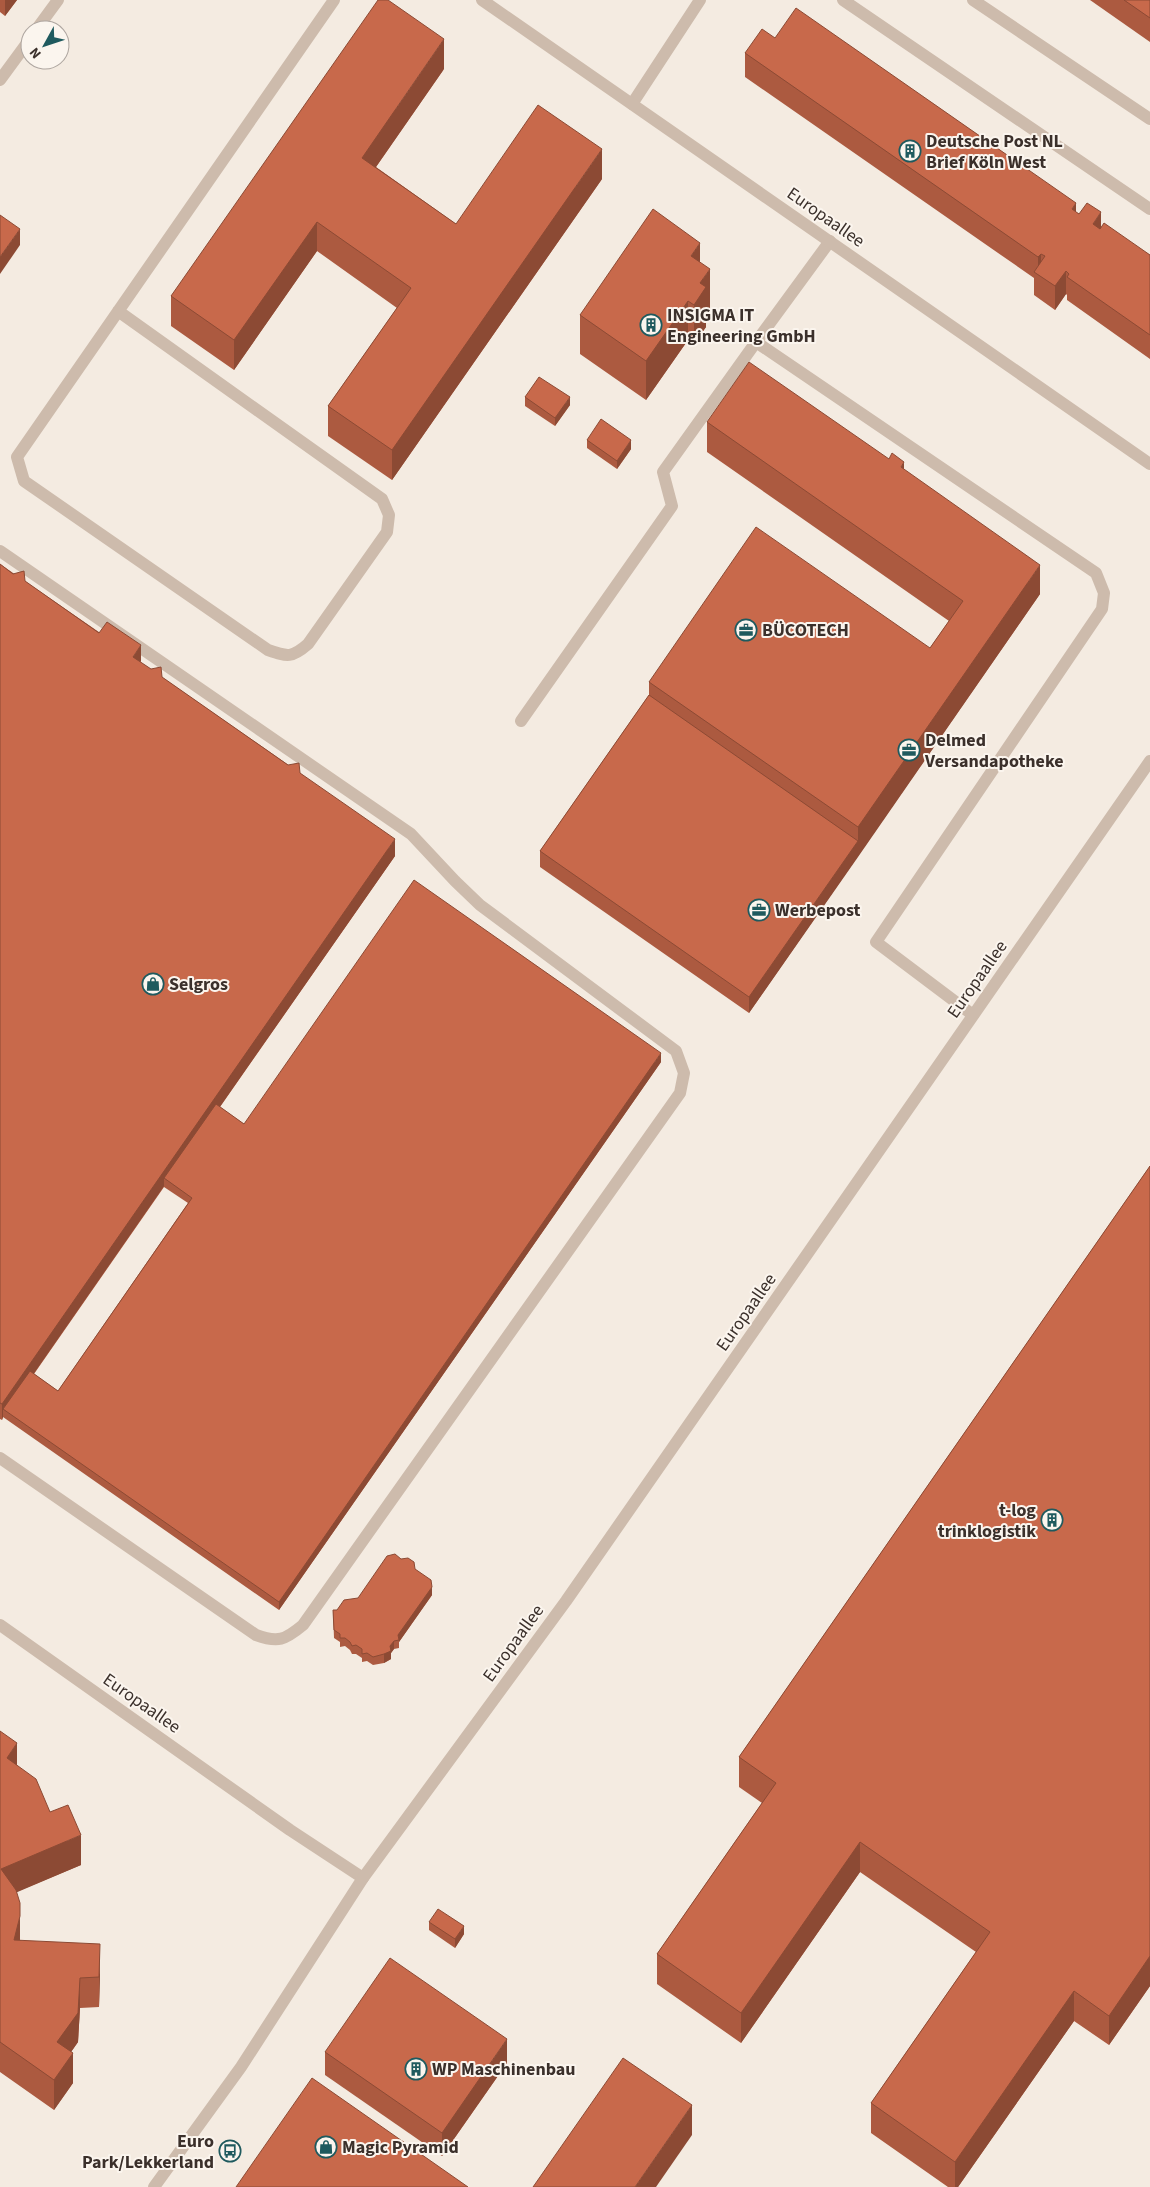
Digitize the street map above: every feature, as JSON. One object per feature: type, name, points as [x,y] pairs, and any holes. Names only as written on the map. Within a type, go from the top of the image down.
[{"type":"street","points":[[43,20],[58,0]]},
{"type":"street","points":[[118,311],[382,499],[389,515],[387,532],[308,644],[296,654],[284,656],[268,650],[24,481],[17,457],[118,311],[334,0]]},
{"type":"street","name":"Europaallee","points":[[482,0],[1150,464]]},
{"type":"street","points":[[632,104],[700,0]]},
{"type":"street","points":[[843,0],[1150,209]]},
{"type":"street","points":[[973,0],[1150,119]]},
{"type":"street","points":[[0,80],[20,53]]},
{"type":"street","points":[[521,721],[672,506],[664,472],[830,241]]},
{"type":"street","points":[[756,342],[1096,573],[1104,593],[1102,609],[876,942],[973,1015]]},
{"type":"street","points":[[0,551],[412,834],[454,881],[480,905],[676,1051],[684,1073],[680,1093],[303,1625],[289,1637],[272,1640],[256,1635],[0,1458]]},
{"type":"street","name":"Europaallee","points":[[154,2187],[241,2067],[363,1878],[566,1601],[1150,761]]},
{"type":"street","name":"Europaallee","points":[[0,1625],[290,1830],[363,1878]]},
{"type":"building","points":[[378,0],[388,0],[444,39],[362,158],[456,224],[538,105],[602,149],[392,450],[328,406],[411,288],[317,222],[234,340],[171,296]]},
{"type":"building","points":[[1124,0],[1150,0],[1150,18]]},
{"type":"building","name":"Deutsche Post NL Brief Köln West","points":[[796,8],[1076,203],[1072,209],[1079,214],[1087,203],[1101,212],[1093,224],[1100,229],[1104,223],[1150,255],[1150,335],[1067,277],[1069,274],[1066,271],[1055,286],[1034,272],[1045,256],[1041,254],[1038,257],[745,53],[762,29],[775,38]]},
{"type":"building","points":[[653,209],[700,243],[691,256],[710,269],[700,283],[706,287],[694,305],[688,301],[646,361],[580,315]]},
{"type":"building","points":[[0,215],[20,229],[0,257]]},
{"type":"building","points":[[749,362],[889,459],[892,453],[904,462],[901,467],[1040,565],[858,827],[649,682],[756,527],[930,648],[963,601],[707,422]]},
{"type":"building","points":[[539,377],[570,397],[555,418],[525,397]]},
{"type":"building","points":[[601,419],[631,440],[617,461],[587,440]]},
{"type":"building","name":"Selgros","points":[[0,564],[13,574],[24,571],[25,581],[99,633],[107,622],[141,645],[133,657],[151,669],[161,667],[162,677],[288,765],[299,763],[300,773],[395,839],[2,1404],[0,1403]]},
{"type":"building","points":[[649,695],[858,841],[749,997],[540,851]]},
{"type":"building","points":[[414,880],[661,1053],[279,1602],[3,1409],[30,1371],[58,1391],[192,1198],[164,1178],[216,1104],[244,1124]]},
{"type":"building","name":"t-log trinklogistik","points":[[1150,1166],[1150,1956],[1109,2016],[1074,1991],[955,2162],[871,2103],[990,1932],[860,1842],[741,2013],[657,1954],[776,1783],[739,1757]]},
{"type":"building","points":[[395,1554],[401,1559],[408,1558],[414,1562],[415,1569],[431,1580],[432,1587],[398,1635],[399,1640],[394,1641],[390,1646],[391,1651],[373,1657],[367,1653],[362,1654],[362,1649],[356,1645],[352,1646],[345,1638],[340,1638],[340,1634],[334,1630],[333,1610],[337,1610],[344,1600],[358,1598],[387,1556]]},
{"type":"building","points":[[0,1731],[17,1743],[7,1758],[36,1779],[50,1812],[68,1805],[81,1835],[1,1869],[16,1890],[20,1903],[20,1916],[14,1940],[100,1944],[99,1977],[80,1978],[78,2013],[57,2042],[73,2053],[54,2080],[0,2042]]},
{"type":"building","points":[[438,1909],[464,1926],[455,1939],[429,1922]]},
{"type":"building","name":"WP Maschinenbau","points":[[390,1958],[507,2039],[442,2133],[325,2052]]},
{"type":"building","points":[[623,2058],[692,2105],[635,2187],[533,2187]]},
{"type":"building","points":[[312,2078],[468,2187],[236,2187]]},
{"type":"place","name":"Deutsche Post NL Brief Köln West","points":[[910,151]]},
{"type":"place","name":"INSIGMA IT Engineering GmbH","points":[[651,325]]},
{"type":"place","name":"BÜCOTECH","points":[[746,630]]},
{"type":"place","name":"Delmed Versandapotheke","points":[[909,750]]},
{"type":"place","name":"Werbepost","points":[[759,910]]},
{"type":"place","name":"Selgros","points":[[153,984]]},
{"type":"place","name":"t-log trinklogistik","points":[[1052,1520]]},
{"type":"place","name":"WP Maschinenbau","points":[[416,2069]]},
{"type":"place","name":"Magic Pyramid","points":[[326,2147]]},
{"type":"place","name":"Euro Park/Lekkerland","points":[[230,2151]]}]
